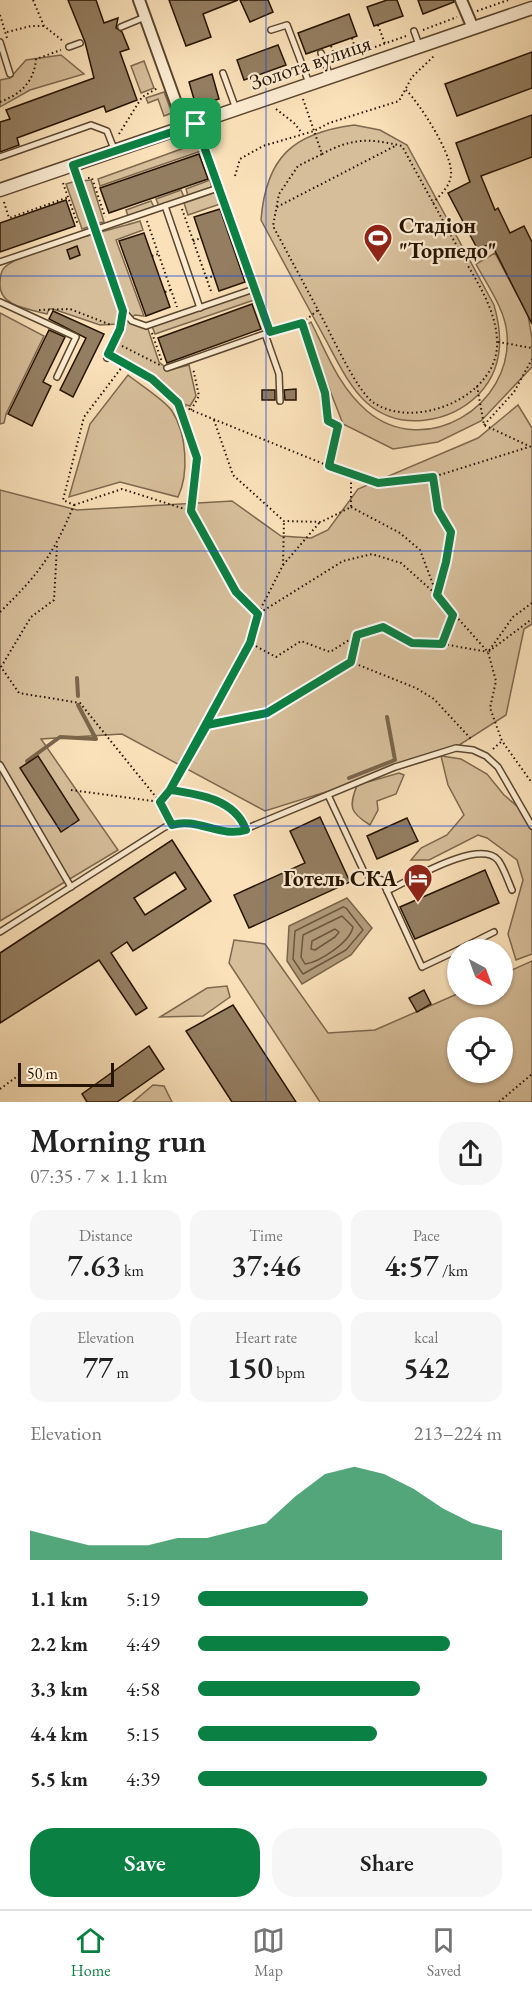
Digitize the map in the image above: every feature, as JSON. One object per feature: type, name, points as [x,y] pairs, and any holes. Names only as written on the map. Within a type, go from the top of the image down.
[{"type":"street","points":[[139,0],[190,126]]},
{"type":"street","points":[[461,0],[473,28]]},
{"type":"street","name":"Золота вулиця","points":[[0,190],[73,165],[115,145],[190,126],[532,8]]},
{"type":"lane","points":[[121,27],[145,17]]},
{"type":"lane","points":[[272,30],[287,25],[310,85]]},
{"type":"lane","points":[[414,31],[419,47]]},
{"type":"lane","points":[[0,42],[10,74]]},
{"type":"lane","points":[[69,47],[80,43]]},
{"type":"lane","points":[[321,53],[330,78]]},
{"type":"lane","points":[[224,73],[236,110]]},
{"type":"lane","points":[[0,156],[91,125],[107,131],[115,145]]},
{"type":"lane","points":[[0,262],[218,188],[190,126]]},
{"type":"lane","points":[[73,165],[123,311],[132,321],[146,326],[254,290],[279,374],[280,401]]},
{"type":"lane","points":[[165,206],[200,308]]},
{"type":"lane","points":[[0,302],[76,337],[57,376]]},
{"type":"lane","points":[[108,356],[120,329],[123,311]]},
{"type":"lane","points":[[166,368],[268,333]]},
{"type":"lane","points":[[0,932],[172,825],[197,825],[222,832],[246,830],[395,767],[456,748],[473,750],[486,756],[498,767],[532,826]]},
{"type":"lane","points":[[0,765],[71,887]]},
{"type":"lane","points":[[328,795],[365,874],[382,880],[422,968],[447,956]]},
{"type":"lane","points":[[387,891],[465,855],[485,852],[497,860],[512,890]]},
{"type":"lane","points":[[480,939],[494,932]]},
{"type":"path","points":[[0,102],[23,90],[35,73],[36,59],[69,47],[44,26],[33,0]]},
{"type":"path","points":[[378,25],[385,44]]},
{"type":"path","points":[[7,32],[31,26],[44,26]]},
{"type":"path","points":[[352,38],[357,54]]},
{"type":"path","points":[[331,46],[336,61]]},
{"type":"path","points":[[235,176],[240,159],[263,146],[399,101],[412,77],[436,54]]},
{"type":"path","points":[[250,81],[286,69]]},
{"type":"path","points":[[270,74],[273,81]]},
{"type":"path","points":[[115,145],[142,96],[158,88]]},
{"type":"path","points":[[406,90],[429,119],[451,171],[448,186],[433,204]]},
{"type":"path","points":[[303,99],[322,154]]},
{"type":"path","points":[[275,109],[294,123],[302,133]]},
{"type":"path","points":[[376,139],[402,146],[433,204],[492,310],[498,342],[493,367],[477,386],[454,402],[423,412],[397,412],[374,403],[362,392],[273,226],[276,207],[279,194],[298,166],[344,143],[376,139]]},
{"type":"path","points":[[276,207],[397,145]]},
{"type":"path","points":[[92,178],[108,225]]},
{"type":"path","points":[[63,182],[81,234]]},
{"type":"path","points":[[218,188],[254,290]]},
{"type":"path","points":[[4,202],[9,218],[69,198]]},
{"type":"path","points":[[179,201],[215,303]]},
{"type":"path","points":[[144,213],[179,315]]},
{"type":"path","points":[[448,231],[464,223]]},
{"type":"path","points":[[193,241],[201,238]]},
{"type":"path","points":[[152,256],[158,254]]},
{"type":"path","points":[[206,278],[214,276]]},
{"type":"path","points":[[165,292],[171,290]]},
{"type":"path","points":[[21,311],[70,309],[120,329]]},
{"type":"path","points":[[268,333],[302,323],[318,310]]},
{"type":"path","points":[[302,323],[325,393],[328,421],[338,426],[329,466]]},
{"type":"path","points":[[152,333],[166,368]]},
{"type":"path","points":[[114,342],[166,368]]},
{"type":"path","points":[[498,342],[532,348]]},
{"type":"path","points":[[108,356],[152,379],[178,403],[191,410],[351,475],[378,483],[433,477],[531,446]]},
{"type":"path","points":[[484,425],[514,392],[532,358]]},
{"type":"path","points":[[190,360],[198,381],[199,396],[191,410]]},
{"type":"path","points":[[125,363],[84,417],[63,500],[74,505],[122,489],[191,511]]},
{"type":"path","points":[[152,379],[166,368]]},
{"type":"path","points":[[477,386],[484,425]]},
{"type":"path","points":[[178,403],[197,458],[191,511],[236,592],[258,614]]},
{"type":"path","points":[[214,420],[233,475],[284,521],[321,522]]},
{"type":"path","points":[[484,425],[531,446]]},
{"type":"path","points":[[351,475],[351,507]]},
{"type":"path","points":[[433,477],[438,510],[451,532],[437,595]]},
{"type":"path","points":[[0,612],[32,581],[57,546],[74,505]]},
{"type":"path","points":[[351,507],[400,533],[420,550],[437,595]]},
{"type":"path","points":[[160,802],[170,790],[207,725],[250,643],[258,614],[283,565],[321,522],[351,507]]},
{"type":"path","points":[[283,565],[284,521]]},
{"type":"path","points":[[57,546],[54,600],[31,617],[1,667],[19,693],[80,703],[160,802],[172,825]]},
{"type":"path","points":[[258,614],[344,561],[372,554],[401,563],[437,595],[488,652],[496,681],[490,708],[502,741],[532,783]]},
{"type":"path","points":[[488,652],[513,617],[532,603]]},
{"type":"path","points":[[442,644],[453,615]]},
{"type":"path","points":[[250,643],[276,657],[301,641],[330,652],[357,635],[383,627],[412,643],[442,644],[488,652],[532,619]]},
{"type":"path","points":[[207,725],[267,713],[351,662],[357,635]]},
{"type":"path","points":[[351,662],[416,688],[434,699],[471,740]]},
{"type":"path","points":[[486,756],[502,741]]},
{"type":"path","points":[[71,790],[160,802]]},
{"type":"path","points":[[170,790],[205,795],[226,805],[243,821],[246,830]]},
{"type":"path","points":[[499,1102],[532,1074]]},
{"type":"path","points":[[0,1089],[19,1075]]},
{"type":"shaded area","points":[[61,55],[84,74],[30,90],[0,107],[0,80],[10,78],[26,60]]},
{"type":"shaded area","points":[[144,61],[154,88],[141,93],[131,66]]},
{"type":"shaded area","points":[[164,92],[172,113],[164,116],[158,99],[148,103],[146,98]]},
{"type":"shaded area","name":"Стадіон \"Торпедо\"","points":[[354,125],[380,130],[407,145],[494,305],[500,340],[493,374],[479,394],[467,404],[440,417],[409,421],[394,418],[380,412],[360,396],[342,370],[261,220],[269,180],[286,152],[314,134]]},
{"type":"shaded area","points":[[198,143],[201,151],[100,186],[98,179]]},
{"type":"shaded area","points":[[91,180],[104,222],[95,224],[81,181]]},
{"type":"shaded area","points":[[210,180],[212,188],[188,196],[186,189]]},
{"type":"shaded area","points":[[76,181],[91,226],[82,229],[66,184]]},
{"type":"shaded area","points":[[181,190],[184,197],[159,206],[156,199]]},
{"type":"shaded area","points":[[216,192],[220,204],[188,215],[184,203]]},
{"type":"shaded area","points":[[151,201],[154,207],[128,216],[126,210]]},
{"type":"shaded area","points":[[140,221],[143,230],[116,240],[144,316],[135,315],[128,320],[148,329],[159,362],[169,370],[189,365],[196,396],[190,406],[183,404],[160,379],[113,351],[120,339],[125,316],[118,324],[100,325],[53,309],[49,309],[47,314],[17,306],[10,303],[1,292],[0,276],[4,268],[13,262],[68,241]]},
{"type":"shaded area","points":[[495,253],[528,315],[532,339],[532,367],[481,421],[438,442],[393,449],[343,424],[305,326],[311,322],[341,381],[367,411],[390,425],[414,430],[438,427],[461,418],[481,403],[496,383],[505,360],[507,334],[503,315],[476,264]]},
{"type":"shaded area","points":[[251,292],[254,300],[155,334],[152,326]]},
{"type":"shaded area","points":[[0,313],[44,336],[6,414],[4,423],[0,424]]},
{"type":"shaded area","points":[[128,375],[164,402],[177,420],[185,454],[184,477],[178,497],[120,482],[69,497],[90,424]]},
{"type":"shaded area","points":[[518,405],[532,428],[532,624],[524,629],[506,715],[442,756],[461,759],[487,774],[504,795],[524,812],[532,830],[532,954],[516,960],[513,939],[510,939],[508,934],[523,880],[517,860],[487,838],[478,835],[429,860],[411,860],[421,848],[447,835],[464,815],[448,785],[441,756],[265,811],[122,734],[41,739],[118,850],[0,921],[0,490],[77,510],[232,501],[281,536],[311,538],[328,530],[358,489],[478,438]]},
{"type":"shaded area","points":[[399,773],[404,775],[396,794],[377,801],[378,810],[370,825],[358,816],[353,808],[357,785]]},
{"type":"shaded area","points":[[234,940],[265,944],[328,1033],[375,1030],[447,998],[447,1005],[513,1005],[513,970],[532,961],[532,1102],[320,1102],[229,963]]},
{"type":"shaded area","points":[[227,986],[230,997],[203,1016],[160,1017],[207,988]]},
{"type":"shaded area","points":[[153,1085],[164,1086],[172,1102],[133,1102]]},
{"type":"water","points":[[347,898],[372,928],[351,955],[302,984],[287,961],[289,926]]},
{"type":"building","points":[[68,0],[96,0],[104,23],[118,18],[116,28],[122,32],[129,49],[120,52],[137,100],[106,112],[104,106],[17,138],[19,145],[0,152],[0,122],[10,119],[6,110],[94,78],[85,42]]},
{"type":"building","points":[[169,0],[238,0],[203,14],[211,37],[186,46]]},
{"type":"building","points":[[240,0],[268,0],[273,12],[250,22]]},
{"type":"building","points":[[387,0],[397,0],[403,16],[374,26],[367,7]]},
{"type":"building","points":[[418,0],[454,0],[454,2],[423,14]]},
{"type":"building","points":[[349,14],[357,36],[306,54],[298,33]]},
{"type":"building","points":[[278,45],[286,65],[244,80],[237,60]]},
{"type":"building","points":[[532,52],[532,88],[457,116],[445,84]]},
{"type":"building","points":[[212,74],[219,99],[196,106],[189,82]]},
{"type":"building","points":[[532,115],[532,157],[481,176],[495,210],[498,208],[510,233],[524,226],[532,242],[532,324],[491,243],[478,250],[448,193],[470,182],[456,143]]},
{"type":"building","points":[[199,154],[208,179],[109,213],[100,188]]},
{"type":"building","points":[[66,200],[75,226],[0,252],[0,223]]},
{"type":"building","points":[[220,209],[245,282],[219,291],[194,217]]},
{"type":"building","points":[[144,233],[170,307],[146,316],[119,241]]},
{"type":"building","points":[[77,246],[80,255],[70,259],[67,250]]},
{"type":"building","points":[[252,304],[261,329],[167,363],[158,338]]},
{"type":"building","points":[[53,311],[104,334],[73,397],[60,390],[86,338],[49,319]]},
{"type":"building","points":[[49,330],[65,337],[43,382],[51,386],[32,426],[8,414]]},
{"type":"building","points":[[296,389],[296,400],[285,400],[284,390]]},
{"type":"building","points":[[262,390],[275,390],[275,400],[262,400]]},
{"type":"building","points":[[38,756],[79,820],[61,832],[20,768]]},
{"type":"building","points":[[320,817],[350,882],[249,928],[234,895],[305,863],[290,831]]},
{"type":"building","points":[[407,818],[418,841],[377,859],[367,836]]},
{"type":"building","points":[[172,840],[211,901],[133,951],[127,942],[111,953],[147,1008],[136,1015],[99,960],[0,1023],[0,953]],"holes":[[[175,872],[186,889],[145,915],[134,898]]]},
{"type":"building","points":[[485,870],[499,903],[415,939],[400,907]]},
{"type":"building","points":[[424,990],[431,1004],[417,1012],[409,998]]},
{"type":"building","points":[[233,1005],[296,1102],[232,1102],[186,1031]]},
{"type":"building","points":[[149,1046],[164,1069],[117,1102],[87,1102],[82,1094]]},
{"type":"waterway","points":[[77,678],[78,696]]},
{"type":"waterway","points":[[27,761],[60,737],[96,739],[78,705]]},
{"type":"waterway","points":[[349,778],[395,760],[387,717]]},
{"type":"place","name":"Стадіон \"Торпедо\"","points":[[378,264]]},
{"type":"place","name":"Готель СКА","points":[[418,904]]},
{"type":"route","points":[[196,124],[73,165],[123,311],[119,334],[108,354],[152,379],[178,403],[197,458],[191,511],[236,592],[258,614],[250,643],[170,790],[205,795],[226,805],[243,821],[246,830],[236,833],[222,832],[197,825],[179,823],[172,825],[160,802],[170,790],[207,725],[267,713],[351,662],[357,635],[383,627],[412,643],[442,644],[453,615],[437,595],[451,532],[438,510],[433,477],[378,483],[329,466],[338,426],[328,421],[325,393],[302,323],[270,332],[196,124]]}]
